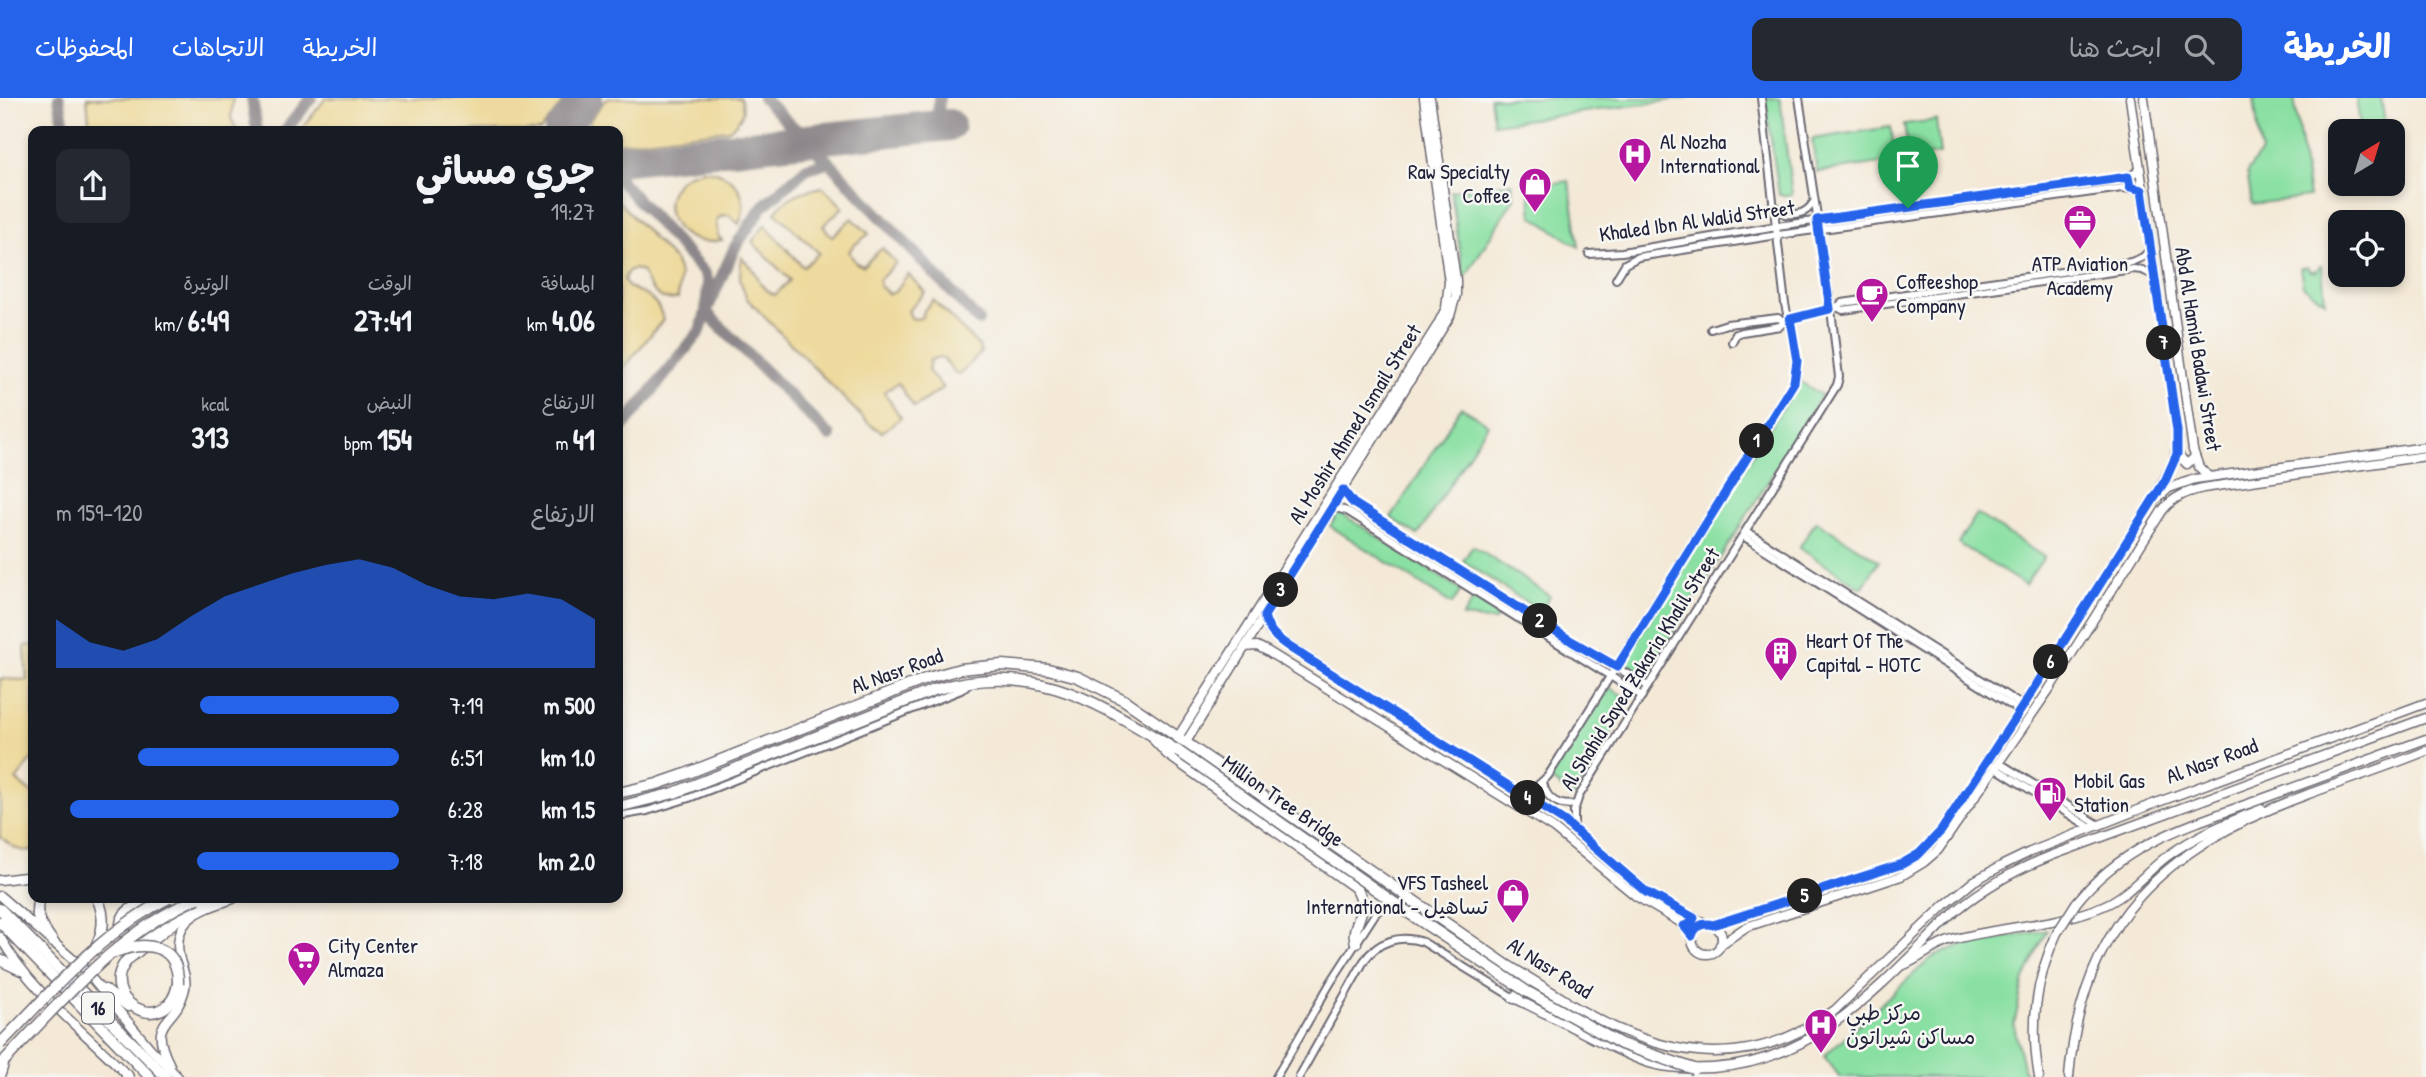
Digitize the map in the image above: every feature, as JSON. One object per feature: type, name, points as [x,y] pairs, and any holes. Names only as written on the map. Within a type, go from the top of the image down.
[{"type":"highway","name":"Al Nasr Road","points":[[623,792],[657,785],[682,772],[788,729],[938,674],[1002,665],[1033,667],[1078,677],[1124,700],[1523,976],[1565,1001]]},
{"type":"highway","name":"Al Nasr Road","points":[[623,806],[749,769],[934,690],[970,682],[1021,681],[1058,688],[1092,701],[1178,751]]},
{"type":"highway","points":[[1154,737],[1168,754],[1351,883],[1365,891],[1371,891],[1377,885],[1375,874]]},
{"type":"highway","name":"Million Tree Bridge","points":[[1178,751],[1406,911],[1526,991],[1621,1044],[1694,1069]]},
{"type":"highway","points":[[1351,883],[1359,892],[1362,902],[1362,913],[1354,936],[1356,943]]},
{"type":"highway","points":[[38,903],[38,919],[53,942]]},
{"type":"highway","points":[[94,950],[103,923],[99,903]]},
{"type":"highway","points":[[143,903],[125,913],[120,921],[123,933],[132,938],[145,936],[204,903]]},
{"type":"highway","points":[[0,1044],[94,950],[128,922],[160,903]]},
{"type":"highway","points":[[0,1074],[2,1062],[108,954],[154,920],[188,903]]},
{"type":"highway","points":[[108,954],[139,944],[156,948],[173,963],[178,984],[174,997],[165,1007],[152,1012],[137,1011],[127,1002],[121,990],[121,969],[128,960],[192,908]]},
{"type":"highway","points":[[0,909],[27,942]]},
{"type":"highway","points":[[0,922],[27,942]]},
{"type":"highway","name":"16","points":[[27,942],[173,1076]]},
{"type":"highway","name":"16","points":[[27,942],[150,1077]]},
{"type":"highway","points":[[0,960],[20,970]]},
{"type":"highway","points":[[1514,998],[1524,991],[1523,976]]},
{"type":"main road","name":"Al Moshir Ahmed Ismail Street","points":[[1182,740],[1446,308],[1449,282],[1424,98]]},
{"type":"main road","name":"Al Moshir Ahmed Ismail Street","points":[[1191,726],[1245,647],[1289,568],[1343,490],[1446,325],[1454,302],[1456,280],[1430,98]]},
{"type":"main road","name":"Abd Al Hamid Badawi Street","points":[[1709,925],[1886,871],[1911,860],[1941,831],[2022,709],[2153,500],[2177,454],[2177,431],[2130,98]]},
{"type":"main road","name":"Abd Al Hamid Badawi Street","points":[[2144,98],[2195,457],[2199,467],[2209,477]]},
{"type":"main road","name":"Abd Al Hamid Badawi Street","points":[[2153,500],[2175,485],[2209,477],[2426,447]]},
{"type":"main road","points":[[2177,454],[2187,464],[2195,457]]},
{"type":"main road","points":[[1245,647],[1263,648],[1553,828],[1636,896],[1684,926],[1692,936],[1695,948],[1704,953],[1714,952],[1746,927],[1893,879],[1917,867],[1944,843],[2048,691],[2162,511],[2172,500],[2183,493],[2203,488],[2426,456]]},
{"type":"main road","points":[[1264,616],[1273,635],[1574,830],[1646,892],[1720,932],[1720,945]]},
{"type":"main road","points":[[1263,648],[1264,638],[1273,635]]},
{"type":"main road","name":"Al Nasr Road","points":[[1565,1001],[1609,1027],[1670,1049],[1720,1054],[1769,1045],[1804,1031],[1835,1010],[1975,881],[2020,856],[2426,703]]},
{"type":"main road","name":"Al Nasr Road","points":[[1514,998],[1639,1060],[1661,1066],[1694,1069],[1745,1064],[1785,1052],[1804,1043],[1843,1017],[1974,896],[2012,873],[2032,863],[2426,718]]},
{"type":"main road","points":[[2039,1076],[2034,1038],[2036,998],[2041,973],[2057,933],[2076,903],[2115,863],[2166,834],[2426,739]]},
{"type":"main road","points":[[1898,967],[1953,940],[2080,914],[2103,906],[2124,895],[2164,859],[2204,833],[2268,806],[2426,751]]},
{"type":"main road","points":[[2067,1077],[2080,1003],[2096,960],[2114,928],[2143,891],[2168,867],[2196,847],[2304,795]]},
{"type":"main road","points":[[0,880],[28,877]]},
{"type":"main road","points":[[0,896],[92,978],[137,1011]]},
{"type":"main road","points":[[173,1076],[160,1037],[166,1020],[181,1001],[186,987],[178,949],[178,935],[196,914],[222,903]]},
{"type":"main road","points":[[1684,926],[1690,924],[1694,918]]},
{"type":"main road","points":[[1692,936],[1697,927],[1709,925]]},
{"type":"main road","name":"16","points":[[0,937],[20,970],[36,989],[128,1076]]},
{"type":"main road","points":[[92,978],[173,1076]]},
{"type":"street","name":"Al Shahid Sayed Zakaria Khalil Street","points":[[1519,793],[1531,790],[1543,782],[1794,382],[1797,361],[1787,320],[1761,98]]},
{"type":"street","name":"Al Shahid Sayed Zakaria Khalil Street","points":[[1574,830],[1576,803],[1837,385],[1833,308],[1799,98]]},
{"type":"street","name":"Khaled Ibn Al Walid Street","points":[[1589,254],[1622,252],[1817,220],[2128,177],[2140,169]]},
{"type":"street","points":[[2128,177],[2130,187]]},
{"type":"street","name":"Khaled Ibn Al Walid Street","points":[[1616,279],[1625,264],[1638,257],[2130,187],[2142,190]]},
{"type":"street","points":[[1774,206],[1785,214],[1802,214],[1814,203]]},
{"type":"street","points":[[1736,334],[1780,326],[1787,320],[1833,308],[1842,303],[2136,261],[2150,250]]},
{"type":"street","points":[[1622,252],[1621,259],[1625,264]]},
{"type":"street","points":[[2136,261],[2137,269]]},
{"type":"street","points":[[1833,308],[1843,310],[2137,269],[2153,275]]},
{"type":"street","points":[[1711,329],[1735,323],[1778,318],[1787,320]]},
{"type":"street","points":[[1732,342],[1736,334],[1735,323]]},
{"type":"street","points":[[1343,490],[1353,503],[1573,642],[1648,686]]},
{"type":"street","points":[[1332,507],[1347,511],[1642,696]]},
{"type":"street","points":[[1744,533],[2022,709]]},
{"type":"street","points":[[1411,551],[1416,543]]},
{"type":"street","points":[[1422,558],[1427,550]]},
{"type":"street","points":[[1996,765],[2095,827]]},
{"type":"street","points":[[623,815],[676,803],[749,769]]},
{"type":"street","points":[[1543,782],[1552,800],[1563,805],[1576,803]]},
{"type":"street","points":[[1276,1077],[1375,914],[1383,906],[1399,901],[1421,906]]},
{"type":"street","points":[[1299,1077],[1364,961],[1373,950],[1386,942],[1407,939],[1423,942],[1514,998]]},
{"type":"green space","points":[[1490,98],[1688,98],[1494,124]]},
{"type":"green space","points":[[1765,98],[1780,98],[1792,195],[1779,195]]},
{"type":"green space","points":[[2254,98],[2294,98],[2309,197],[2252,204],[2247,172],[2261,152]]},
{"type":"green space","points":[[2356,98],[2381,98],[2384,119],[2359,119]]},
{"type":"green space","points":[[1936,120],[1940,154],[1909,158],[1904,124]]},
{"type":"green space","points":[[1891,127],[1896,161],[1817,172],[1812,139]]},
{"type":"green space","points":[[1569,181],[1579,247],[1532,216],[1529,186]]},
{"type":"green space","points":[[1512,183],[1514,198],[1464,279],[1451,191]]},
{"type":"green space","points":[[2320,266],[2325,301],[2303,286],[2300,268],[2308,267],[2309,271],[2316,270],[2314,273]]},
{"type":"green space","points":[[1799,381],[1822,395],[1645,678],[1622,664]]},
{"type":"green space","points":[[1461,407],[1488,424],[1418,535],[1391,518]]},
{"type":"green space","points":[[1339,512],[1461,590],[1452,604],[1330,526]]},
{"type":"green space","points":[[1977,514],[2044,557],[2025,585],[1958,543]]},
{"type":"green space","points":[[1816,521],[1879,561],[1862,588],[1799,548]]},
{"type":"green space","points":[[1473,546],[1550,596],[1540,611],[1463,561]]},
{"type":"green space","points":[[1475,597],[1500,614],[1495,621],[1462,617]]},
{"type":"green space","points":[[1607,686],[1630,700],[1574,797],[1547,778]]},
{"type":"green space","points":[[2047,930],[2024,979],[2014,1025],[2025,1077],[1840,1077],[1824,1056],[1931,958],[1959,946]]},
{"type":"sand","points":[[87,98],[233,98],[231,118],[235,126],[90,126]]},
{"type":"sand","points":[[326,98],[566,98],[544,126],[304,126]]},
{"type":"sand","points":[[607,98],[740,98],[742,103],[739,119],[729,130],[623,142],[623,126],[589,126],[590,120]]},
{"type":"sand","points":[[703,170],[731,180],[741,194],[743,203],[739,224],[729,215],[721,216],[716,221],[718,236],[722,240],[705,242],[691,238],[680,231],[672,221],[669,197],[675,185],[687,175]]},
{"type":"sand","points":[[823,187],[843,207],[823,226],[832,237],[852,218],[869,234],[849,252],[856,263],[863,266],[882,248],[896,263],[879,280],[880,286],[889,294],[895,292],[908,274],[925,292],[908,311],[912,319],[921,318],[933,300],[979,346],[981,353],[959,375],[940,357],[930,360],[928,371],[943,388],[914,407],[898,383],[884,392],[901,418],[882,432],[868,423],[747,299],[740,280],[741,257],[770,293],[775,295],[790,280],[752,242],[765,225],[803,267],[819,253],[775,212],[785,201],[796,195]]},
{"type":"sand","points":[[623,206],[674,260],[680,275],[678,298],[671,299],[665,299],[655,293],[642,271],[628,271],[624,280],[627,286],[645,295],[658,306],[663,320],[623,369]]},
{"type":"sand","points":[[25,646],[28,646],[28,764],[16,780],[28,790],[28,850],[23,851],[0,837],[0,679],[27,680]]},
{"type":"taxiway","points":[[59,98],[64,126]]},
{"type":"taxiway","points":[[252,98],[256,126]]},
{"type":"taxiway","points":[[289,126],[311,98]]},
{"type":"taxiway","points":[[763,98],[812,145]]},
{"type":"taxiway","points":[[937,127],[939,98]]},
{"type":"taxiway","points":[[794,142],[814,149],[829,162],[978,320]]},
{"type":"taxiway","points":[[829,162],[807,168],[763,206],[735,247],[706,312],[830,436]]},
{"type":"taxiway","points":[[623,184],[705,274],[708,282],[706,312],[700,331],[623,427]]},
{"type":"runway","points":[[564,126],[587,98]]},
{"type":"runway","points":[[623,159],[949,125]]},
{"type":"place","name":"Al Nozha International","points":[[1635,184]]},
{"type":"place","name":"Raw Specialty Coffee","points":[[1535,214]]},
{"type":"place","name":"ATP Aviation Academy","points":[[2080,251]]},
{"type":"place","name":"Coffeeshop Company","points":[[1872,324]]},
{"type":"place","name":"Heart Of The Capital - HOTC","points":[[1781,683]]},
{"type":"place","name":"Mobil Gas Station","points":[[2050,823]]},
{"type":"place","name":"VFS Tasheel International - تساهيل","points":[[1513,925]]},
{"type":"place","name":"City Center Almaza","points":[[304,988]]},
{"type":"place","name":"مركز طبي مساكن شيراتون","points":[[1821,1055]]},
{"type":"route","points":[[2128,177],[2130,187],[2142,190],[2178,439],[2177,454],[2165,481],[2020,712],[1941,831],[1911,860],[1886,871],[1713,925],[1703,924],[1697,927],[1692,936],[1684,926],[1690,924],[1694,918],[1646,892],[1564,821],[1305,657],[1269,630],[1264,616],[1343,490],[1353,503],[1617,667],[1794,382],[1797,361],[1790,319],[1830,309],[1817,220],[1908,208],[2128,177]]}]
